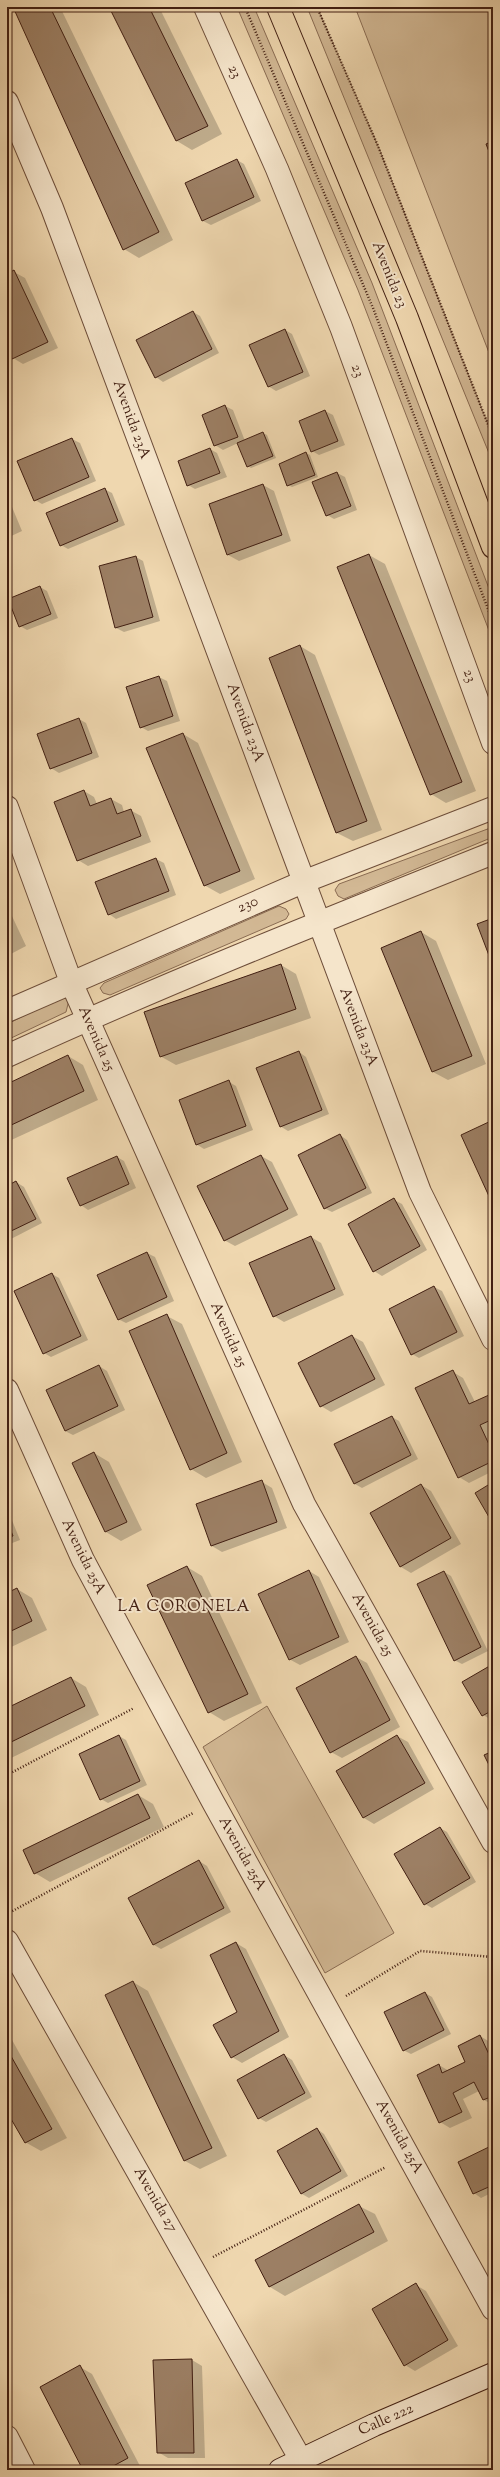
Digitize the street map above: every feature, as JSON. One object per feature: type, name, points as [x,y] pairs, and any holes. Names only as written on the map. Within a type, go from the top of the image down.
[{"type":"main road","name":"Avenida 23","points":[[278,7],[407,318],[493,546]]},
{"type":"street","name":"23","points":[[205,7],[277,169],[341,327],[493,743]]},
{"type":"street","name":"Avenida 23A","points":[[7,102],[52,208],[420,1192],[493,1339]]},
{"type":"street","name":"Avenida 25","points":[[7,808],[71,982],[304,1504],[493,1842]]},
{"type":"street","name":"230","points":[[7,1012],[71,982],[303,882],[493,808]]},
{"type":"street","points":[[7,1056],[87,1019],[319,922],[493,853]]},
{"type":"street","name":"Avenida 25A","points":[[7,1390],[83,1560],[213,1802],[410,2155],[493,2309]]},
{"type":"street","name":"Avenida 27","points":[[7,1941],[302,2460]]},
{"type":"street","name":"Calle 222","points":[[280,2470],[374,2425],[493,2374]]},
{"type":"street","points":[[7,2436],[24,2470]]},
{"type":"path","points":[[245,7],[373,308],[493,622]]},
{"type":"path","points":[[317,7],[378,146],[493,437]]},
{"type":"path","points":[[7,1775],[156,1696]]},
{"type":"path","points":[[7,1914],[213,1802]]},
{"type":"path","points":[[327,2007],[420,1951],[493,1957]]},
{"type":"path","points":[[194,2268],[410,2155]]},
{"type":"shaded area","points":[[237,7],[254,7],[372,283],[493,599],[493,641],[358,290]]},
{"type":"shaded area","points":[[307,7],[317,7],[378,146],[493,437],[493,463]]},
{"type":"shaded area","points":[[355,7],[493,7],[493,363]]},
{"type":"shaded area","points":[[493,827],[493,837],[344,899],[338,896],[335,890],[339,884]]},
{"type":"shaded area","points":[[279,906],[286,909],[289,914],[286,919],[110,995],[103,993],[100,988],[104,983]]},
{"type":"shaded area","points":[[62,997],[69,1000],[66,1012],[7,1040],[7,1024]]},
{"type":"shaded area","points":[[267,1706],[394,1933],[325,1973],[203,1747]]},
{"type":"building","points":[[13,7],[50,7],[159,232],[123,250]]},
{"type":"building","points":[[109,7],[149,7],[208,126],[176,141]]},
{"type":"building","points":[[493,141],[493,162],[486,144]]},
{"type":"building","points":[[237,159],[254,197],[202,221],[185,183]]},
{"type":"building","points":[[14,270],[48,342],[12,359],[7,348],[7,274]]},
{"type":"building","points":[[193,311],[212,349],[155,378],[136,340]]},
{"type":"building","points":[[285,329],[303,372],[268,387],[249,345]]},
{"type":"building","points":[[225,405],[238,437],[214,446],[202,415]]},
{"type":"building","points":[[325,410],[338,441],[311,452],[299,421]]},
{"type":"building","points":[[263,432],[273,456],[247,467],[237,443]]},
{"type":"building","points":[[72,438],[89,477],[34,501],[17,461]]},
{"type":"building","points":[[210,448],[220,473],[187,486],[178,461]]},
{"type":"building","points":[[306,452],[315,475],[287,486],[279,464]]},
{"type":"building","points":[[337,472],[351,506],[326,516],[312,482]]},
{"type":"building","points":[[263,484],[282,535],[227,555],[209,504]]},
{"type":"building","points":[[105,488],[118,521],[60,546],[46,513]]},
{"type":"building","points":[[369,554],[462,782],[430,795],[337,567]]},
{"type":"building","points":[[136,556],[153,617],[115,628],[99,566]]},
{"type":"building","points":[[40,586],[51,614],[19,627],[8,599]]},
{"type":"building","points":[[300,645],[367,821],[336,833],[269,658]]},
{"type":"building","points":[[159,676],[173,716],[140,728],[126,687]]},
{"type":"building","points":[[79,718],[92,753],[50,769],[37,734]]},
{"type":"building","points":[[183,733],[240,871],[204,886],[146,748]]},
{"type":"building","points":[[84,790],[90,806],[111,798],[117,814],[131,809],[141,836],[77,861],[54,802]]},
{"type":"building","points":[[156,858],[169,891],[108,915],[95,882]]},
{"type":"building","points":[[493,918],[493,966],[477,924]]},
{"type":"building","points":[[421,931],[472,1056],[432,1072],[381,948]]},
{"type":"building","points":[[281,964],[296,1009],[160,1057],[144,1012]]},
{"type":"building","points":[[299,1051],[322,1110],[280,1127],[256,1068]]},
{"type":"building","points":[[68,1055],[84,1091],[7,1127],[7,1084]]},
{"type":"building","points":[[229,1080],[246,1126],[196,1145],[179,1100]]},
{"type":"building","points":[[493,1120],[493,1205],[461,1135]]},
{"type":"building","points":[[340,1134],[366,1188],[324,1209],[298,1155]]},
{"type":"building","points":[[261,1155],[288,1209],[224,1241],[197,1186]]},
{"type":"building","points":[[117,1156],[129,1184],[80,1206],[67,1178]]},
{"type":"building","points":[[16,1181],[36,1219],[7,1233],[7,1186]]},
{"type":"building","points":[[394,1198],[420,1246],[373,1272],[348,1224]]},
{"type":"building","points":[[311,1236],[335,1289],[273,1317],[249,1263]]},
{"type":"building","points":[[147,1252],[167,1297],[118,1320],[97,1275]]},
{"type":"building","points":[[52,1273],[81,1336],[43,1354],[14,1291]]},
{"type":"building","points":[[434,1286],[457,1332],[411,1355],[389,1309]]},
{"type":"building","points":[[167,1314],[227,1453],[190,1470],[129,1331]]},
{"type":"building","points":[[352,1335],[375,1379],[320,1407],[298,1363]]},
{"type":"building","points":[[99,1365],[118,1406],[65,1431],[46,1390]]},
{"type":"building","points":[[453,1370],[469,1404],[489,1395],[493,1403],[493,1419],[480,1425],[493,1453],[493,1461],[458,1478],[415,1388]]},
{"type":"building","points":[[392,1416],[411,1455],[354,1484],[334,1444]]},
{"type":"building","points":[[94,1452],[127,1522],[105,1532],[72,1463]]},
{"type":"building","points":[[262,1480],[277,1522],[211,1546],[196,1504]]},
{"type":"building","points":[[493,1482],[493,1524],[475,1493]]},
{"type":"building","points":[[421,1484],[451,1538],[400,1567],[370,1513]]},
{"type":"building","points":[[7,1521],[13,1536],[7,1538]]},
{"type":"building","points":[[187,1566],[248,1694],[208,1713],[147,1585]]},
{"type":"building","points":[[309,1570],[339,1637],[289,1660],[258,1594]]},
{"type":"building","points":[[444,1571],[481,1647],[454,1661],[417,1584]]},
{"type":"building","points":[[17,1588],[32,1621],[7,1633],[7,1593]]},
{"type":"building","points":[[356,1656],[390,1720],[330,1753],[296,1688]]},
{"type":"building","points":[[493,1664],[493,1710],[482,1716],[462,1682]]},
{"type":"building","points":[[71,1677],[85,1706],[7,1744],[7,1708]]},
{"type":"building","points":[[119,1735],[140,1781],[100,1800],[79,1754]]},
{"type":"building","points":[[397,1735],[425,1783],[363,1818],[336,1771]]},
{"type":"building","points":[[493,1751],[493,1768],[491,1769],[484,1755]]},
{"type":"building","points":[[138,1794],[150,1818],[34,1874],[23,1850]]},
{"type":"building","points":[[440,1827],[470,1878],[424,1905],[394,1854]]},
{"type":"building","points":[[199,1860],[224,1908],[153,1945],[128,1898]]},
{"type":"building","points":[[236,1942],[279,2031],[231,2058],[213,2025],[237,2012],[210,1955]]},
{"type":"building","points":[[133,1981],[212,2148],[184,2161],[105,1995]]},
{"type":"building","points":[[425,1992],[444,2030],[403,2051],[384,2012]]},
{"type":"building","points":[[480,2035],[493,2063],[493,2096],[483,2100],[474,2082],[453,2093],[462,2112],[439,2123],[417,2075],[439,2064],[442,2073],[465,2062],[458,2046]]},
{"type":"building","points":[[7,2049],[52,2129],[25,2143],[7,2112]]},
{"type":"building","points":[[284,2054],[305,2093],[258,2119],[237,2080]]},
{"type":"building","points":[[317,2128],[341,2171],[301,2194],[277,2151]]},
{"type":"building","points":[[493,2145],[493,2185],[473,2194],[458,2162]]},
{"type":"building","points":[[359,2204],[374,2232],[269,2287],[255,2260]]},
{"type":"building","points":[[416,2283],[448,2340],[404,2366],[372,2309]]},
{"type":"building","points":[[192,2359],[194,2453],[157,2453],[153,2360]]},
{"type":"building","points":[[80,2365],[128,2458],[106,2470],[83,2470],[40,2387]]},
{"type":"district","name":"LA CORONELA","points":[[184,1607]]}]
